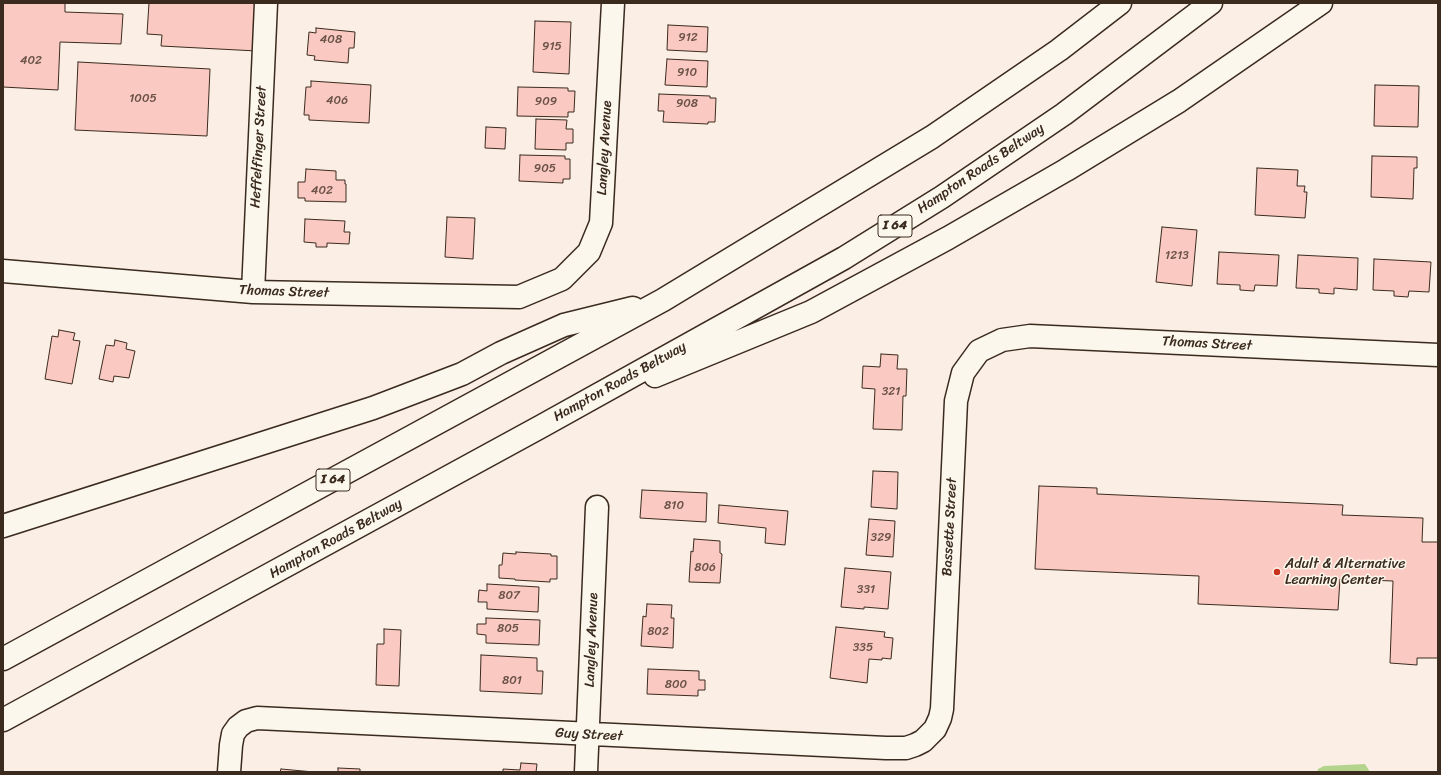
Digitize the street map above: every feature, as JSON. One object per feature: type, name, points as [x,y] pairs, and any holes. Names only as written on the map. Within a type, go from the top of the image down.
[{"type":"main road","name":"Heffelfinger Street","points":[[252,292],[266,3]]},
{"type":"main road","name":"Langley Avenue","points":[[562,279],[589,252],[601,224],[613,3]]},
{"type":"main road","name":"I 64","points":[[3,659],[663,300],[932,137],[1059,50],[1120,3]]},
{"type":"main road","name":"Hampton Roads Beltway","points":[[3,720],[558,417],[844,258],[942,197],[1064,114],[1211,3]]},
{"type":"main road","points":[[558,417],[811,312],[948,238],[1066,170],[1179,101],[1321,3]]},
{"type":"main road","name":"Thomas Street","points":[[3,272],[252,292],[519,297],[562,279]]},
{"type":"main road","points":[[3,526],[373,408],[462,374],[501,353],[564,325],[663,300]]},
{"type":"main road","name":"Thomas Street","points":[[979,351],[1002,340],[1030,336],[1438,355]]},
{"type":"main road","name":"Bassette Street","points":[[942,709],[956,401],[963,373],[979,351]]},
{"type":"main road","name":"Langley Avenue","points":[[586,772],[597,507]]},
{"type":"main road","name":"Guy Street","points":[[229,772],[233,734],[238,727],[246,721],[257,718],[588,735],[906,748],[923,742],[930,735],[937,723],[942,709]]},
{"type":"green space","points":[[1365,764],[1370,772],[1317,772],[1318,769],[1324,766]]},
{"type":"building","points":[[3,3],[65,3],[65,12],[123,14],[121,44],[60,42],[58,90],[3,87]]},
{"type":"building","points":[[149,3],[259,3],[257,51],[161,46],[162,35],[147,34]]},
{"type":"building","points":[[535,21],[571,22],[569,74],[533,72]]},
{"type":"building","points":[[668,25],[708,27],[707,52],[667,50]]},
{"type":"building","points":[[316,28],[355,32],[354,48],[349,48],[348,63],[314,60],[315,56],[307,55],[309,32],[316,33]]},
{"type":"building","points":[[667,59],[708,61],[707,87],[665,85]]},
{"type":"building","points":[[78,62],[210,69],[207,136],[75,130]]},
{"type":"building","points":[[311,81],[371,85],[369,123],[309,120],[309,115],[304,115],[306,87],[311,87]]},
{"type":"building","points":[[1375,85],[1419,86],[1418,127],[1374,126]]},
{"type":"building","points":[[518,87],[568,88],[568,91],[575,91],[574,112],[568,112],[568,117],[517,116]]},
{"type":"building","points":[[659,94],[710,96],[710,98],[716,98],[715,122],[708,122],[708,124],[663,122],[664,111],[658,111]]},
{"type":"building","points":[[536,119],[567,120],[566,129],[573,129],[573,143],[566,143],[566,150],[535,149]]},
{"type":"building","points":[[486,127],[506,128],[505,149],[485,148]]},
{"type":"building","points":[[520,155],[565,156],[565,159],[570,159],[570,179],[563,179],[563,183],[519,181]]},
{"type":"building","points":[[1372,156],[1417,157],[1417,168],[1414,168],[1413,199],[1371,197]]},
{"type":"building","points":[[1257,168],[1298,170],[1297,186],[1305,186],[1304,192],[1307,192],[1305,218],[1255,215]]},
{"type":"building","points":[[306,169],[336,171],[336,180],[345,180],[346,202],[305,201],[305,198],[298,198],[298,182],[305,182]]},
{"type":"building","points":[[447,217],[475,218],[473,259],[445,257]]},
{"type":"building","points":[[305,219],[345,221],[344,232],[350,232],[349,244],[327,243],[327,247],[316,247],[316,243],[304,242]]},
{"type":"building","points":[[1162,227],[1197,230],[1192,286],[1156,282]]},
{"type":"building","points":[[1219,252],[1279,255],[1277,286],[1255,285],[1254,291],[1240,290],[1240,285],[1217,284]]},
{"type":"building","points":[[1298,255],[1358,258],[1357,290],[1334,288],[1334,294],[1319,293],[1319,289],[1296,288]]},
{"type":"building","points":[[1374,259],[1431,262],[1429,292],[1409,291],[1408,297],[1394,296],[1394,291],[1373,290]]},
{"type":"building","points":[[59,330],[75,333],[73,340],[80,341],[72,384],[45,379],[52,336],[58,337]]},
{"type":"building","points":[[115,340],[127,343],[126,349],[135,351],[129,378],[114,376],[113,382],[99,379],[106,345],[114,346]]},
{"type":"building","points":[[881,354],[898,355],[897,369],[907,369],[906,396],[903,396],[902,430],[873,429],[875,389],[862,388],[863,366],[880,367]]},
{"type":"building","points":[[873,471],[898,472],[897,509],[871,507]]},
{"type":"building","name":"Adult & Alternative Learning Center","points":[[1039,486],[1097,488],[1097,494],[1343,505],[1342,515],[1423,518],[1422,542],[1438,542],[1438,658],[1417,658],[1417,665],[1390,663],[1393,581],[1340,579],[1338,610],[1198,604],[1199,576],[1035,569]]},
{"type":"building","points":[[642,490],[707,493],[706,522],[640,518]]},
{"type":"building","points":[[719,505],[788,511],[785,545],[765,543],[766,528],[718,523]]},
{"type":"building","points":[[869,519],[895,521],[893,557],[866,555]]},
{"type":"building","points":[[694,539],[720,541],[720,553],[722,554],[720,583],[689,582],[691,551],[693,552]]},
{"type":"building","points":[[516,552],[551,554],[551,556],[557,556],[557,579],[550,579],[550,582],[499,578],[499,565],[502,565],[503,553],[516,554]]},
{"type":"building","points":[[845,568],[891,572],[888,609],[841,607]]},
{"type":"building","points":[[487,584],[539,587],[538,612],[487,609],[487,602],[478,602],[479,590],[487,591]]},
{"type":"building","points":[[647,604],[672,605],[671,618],[674,618],[673,648],[641,646],[643,616],[646,617]]},
{"type":"building","points":[[486,618],[540,620],[539,645],[486,643],[486,635],[477,634],[477,624],[486,624]]},
{"type":"building","points":[[836,627],[885,632],[884,637],[893,638],[891,659],[869,659],[867,683],[830,678]]},
{"type":"building","points":[[384,629],[401,630],[399,686],[376,685],[377,644],[384,644]]},
{"type":"building","points":[[481,655],[537,658],[537,671],[543,671],[542,694],[480,691]]},
{"type":"building","points":[[648,669],[699,671],[699,680],[705,680],[705,690],[698,690],[698,696],[647,694]]},
{"type":"building","points":[[521,763],[537,764],[536,772],[503,772],[503,769],[520,770]]},
{"type":"building","points":[[338,768],[360,769],[360,772],[338,772]]},
{"type":"building","points":[[281,769],[314,772],[280,772]]},
{"type":"place","name":"Adult & Alternative Learning Center","points":[[1277,572]]}]
